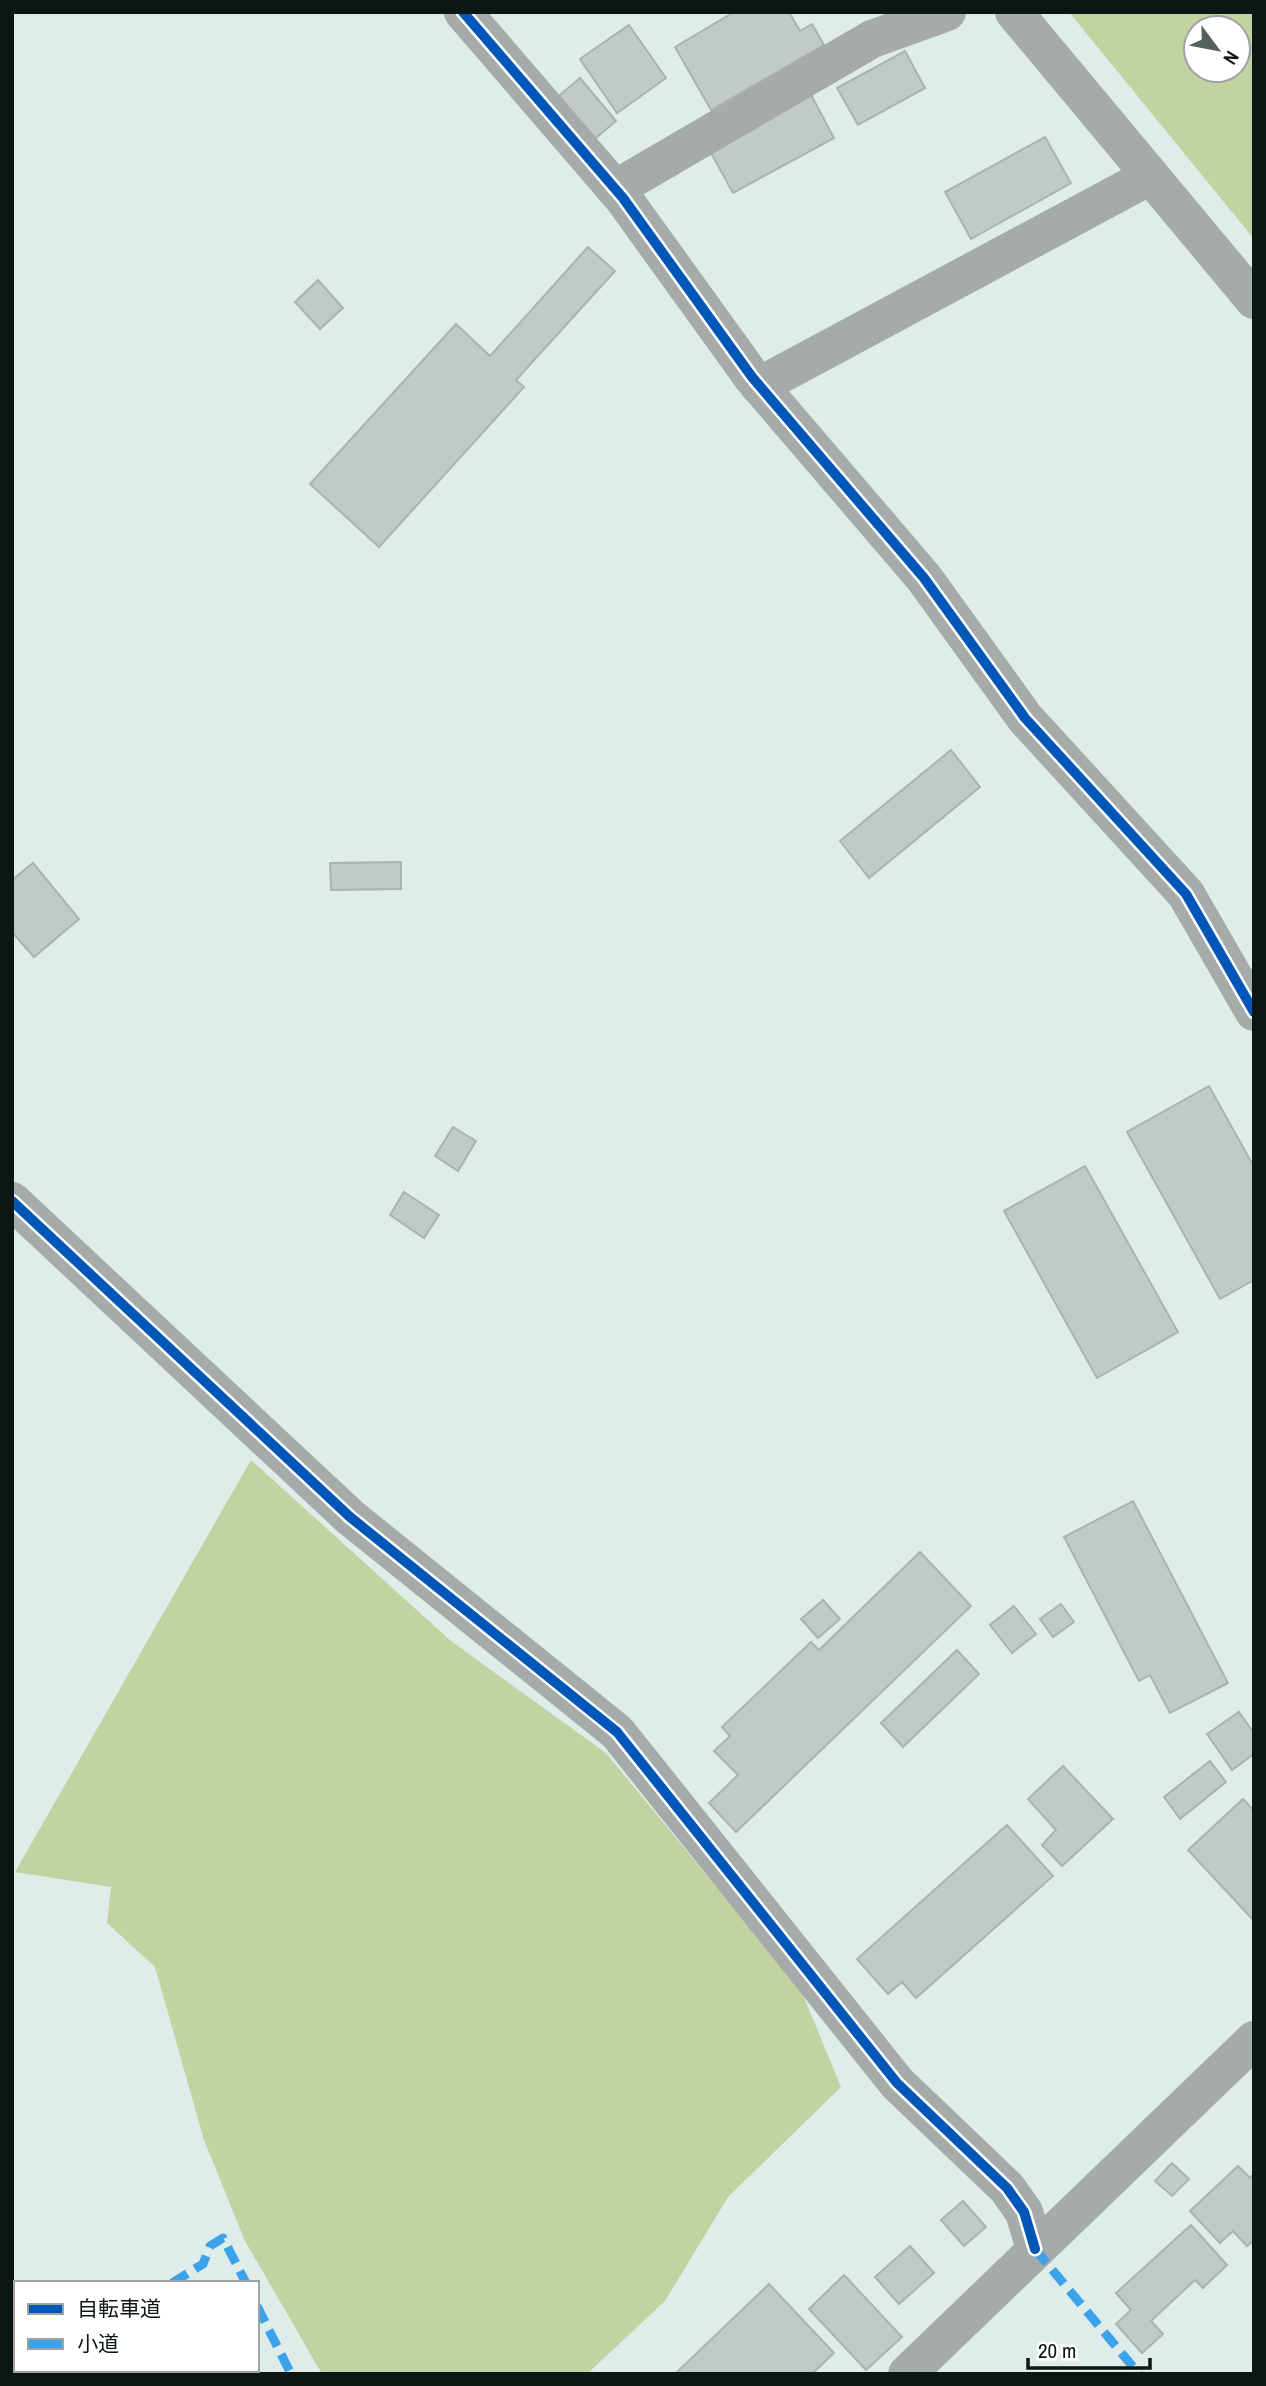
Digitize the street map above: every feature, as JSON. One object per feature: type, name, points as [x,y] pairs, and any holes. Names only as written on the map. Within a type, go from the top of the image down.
[{"type":"street","points":[[463,12],[615,189],[759,386],[924,578],[1025,718],[1186,894],[1254,1012]]},
{"type":"street","points":[[615,189],[872,39],[947,12]]},
{"type":"street","points":[[1014,12],[1254,300]]},
{"type":"street","points":[[759,386],[1150,176]]},
{"type":"street","points":[[12,1200],[350,1517],[617,1732],[897,2083],[1007,2188],[1024,2212],[1035,2249]]},
{"type":"street","points":[[907,2374],[1254,2040]]},
{"type":"green space","points":[[1069,12],[1254,12],[1254,239]]},
{"type":"green space","points":[[251,1460],[451,1641],[606,1753],[801,1990],[841,2087],[728,2197],[665,2301],[587,2374],[322,2374],[245,2241],[204,2140],[155,1967],[107,1923],[111,1887],[15,1872]]},
{"type":"building","points":[[734,12],[789,12],[800,31],[812,24],[824,45],[711,110],[675,47]]},
{"type":"building","points":[[629,25],[666,78],[617,113],[580,59]]},
{"type":"building","points":[[905,51],[925,88],[858,125],[837,88]]},
{"type":"building","points":[[580,78],[616,121],[590,143],[554,100]]},
{"type":"building","points":[[808,89],[834,138],[733,193],[706,144]]},
{"type":"building","points":[[1045,137],[1071,183],[971,239],[945,192]]},
{"type":"building","points":[[588,247],[615,271],[516,380],[524,387],[379,547],[310,484],[456,324],[490,356]]},
{"type":"building","points":[[318,280],[343,308],[320,329],[295,302]]},
{"type":"building","points":[[951,750],[980,787],[869,878],[840,841]]},
{"type":"building","points":[[401,862],[401,889],[331,890],[330,863]]},
{"type":"building","points":[[33,863],[79,919],[34,957],[12,932],[12,880]]},
{"type":"building","points":[[1209,1086],[1254,1167],[1254,1280],[1220,1299],[1127,1132]]},
{"type":"building","points":[[453,1127],[476,1141],[458,1171],[435,1156]]},
{"type":"building","points":[[1085,1166],[1178,1332],[1097,1378],[1004,1211]]},
{"type":"building","points":[[404,1192],[439,1215],[424,1238],[390,1215]]},
{"type":"building","points":[[1133,1501],[1228,1683],[1170,1713],[1150,1675],[1139,1681],[1064,1537]]},
{"type":"building","points":[[920,1552],[971,1606],[736,1832],[709,1803],[738,1775],[714,1751],[730,1736],[722,1727],[811,1642],[819,1650]]},
{"type":"building","points":[[823,1600],[840,1619],[818,1638],[801,1619]]},
{"type":"building","points":[[1061,1604],[1074,1622],[1053,1637],[1040,1619]]},
{"type":"building","points":[[1014,1606],[1036,1634],[1012,1653],[990,1625]]},
{"type":"building","points":[[957,1650],[979,1674],[903,1747],[881,1723]]},
{"type":"building","points":[[1239,1712],[1254,1733],[1254,1754],[1232,1770],[1207,1734]]},
{"type":"building","points":[[1210,1761],[1226,1782],[1180,1819],[1164,1797]]},
{"type":"building","points":[[1063,1766],[1113,1819],[1062,1866],[1042,1845],[1056,1830],[1028,1799]]},
{"type":"building","points":[[1243,1799],[1254,1811],[1254,1921],[1188,1850]]},
{"type":"building","points":[[1007,1825],[1053,1876],[916,1998],[902,1982],[888,1994],[857,1959]]},
{"type":"building","points":[[1172,2163],[1189,2179],[1172,2196],[1155,2181]]},
{"type":"building","points":[[1238,2166],[1250,2178],[1254,2174],[1254,2240],[1247,2246],[1233,2231],[1220,2243],[1190,2211]]},
{"type":"building","points":[[963,2201],[986,2227],[964,2246],[941,2220]]},
{"type":"building","points":[[1191,2225],[1227,2265],[1203,2288],[1195,2280],[1151,2321],[1163,2334],[1142,2353],[1116,2324],[1131,2310],[1116,2293]]},
{"type":"building","points":[[910,2246],[934,2273],[899,2304],[875,2277]]},
{"type":"building","points":[[844,2275],[902,2337],[866,2370],[809,2309]]},
{"type":"building","points":[[769,2284],[834,2353],[812,2374],[675,2374]]},
{"type":"marked path","points":[[175,2281],[203,2264],[210,2246],[223,2238],[245,2281]]},
{"type":"marked path","points":[[1035,2249],[1139,2374]]},
{"type":"marked path","points":[[259,2310],[291,2374]]},
{"type":"cycle path","points":[[463,12],[623,198],[752,377],[924,578],[1025,718],[1186,894],[1254,1012]]},
{"type":"cycle path","points":[[12,1201],[350,1517],[617,1732],[897,2083],[1007,2188],[1024,2212],[1035,2249]]}]
